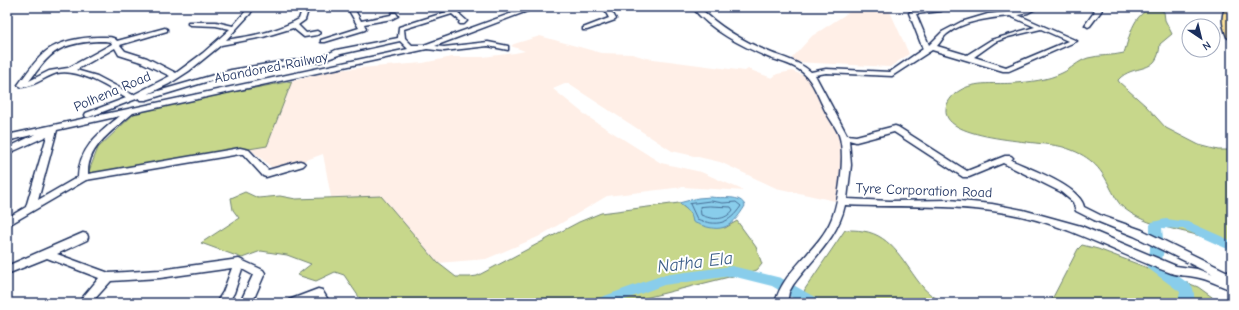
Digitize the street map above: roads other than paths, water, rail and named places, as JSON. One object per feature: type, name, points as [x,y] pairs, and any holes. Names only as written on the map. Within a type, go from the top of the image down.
[{"type":"highway","points":[[1231,7],[1228,12],[1226,22],[1232,37]]},
{"type":"street","name":"Polhena Road","points":[[7,150],[176,76],[221,43],[236,28],[251,7]]},
{"type":"street","points":[[306,7],[302,20],[294,25],[304,35],[317,34]]},
{"type":"street","points":[[322,41],[363,29],[350,7]]},
{"type":"street","points":[[469,7],[401,28],[402,39],[410,47],[444,50],[488,44],[505,48]]},
{"type":"street","name":"Abandoned Railway","points":[[7,138],[133,109],[425,48],[535,7]]},
{"type":"street","points":[[585,29],[613,19],[606,7]]},
{"type":"street","points":[[695,7],[714,25],[733,37],[766,54],[801,67],[810,74],[820,86],[832,116],[844,137],[846,148],[845,179],[837,219],[830,231],[792,280],[782,299]]},
{"type":"street","points":[[810,74],[826,71],[892,74],[929,48],[944,33],[962,23],[988,16],[1026,12],[1036,7]]},
{"type":"street","points":[[1088,25],[1099,10],[1092,7]]},
{"type":"street","points":[[941,8],[912,13],[929,48],[1006,69],[1074,41],[1010,14]]},
{"type":"street","points":[[453,12],[464,21],[462,23]]},
{"type":"street","points":[[359,23],[392,17],[395,16],[394,14]]},
{"type":"street","points":[[190,23],[216,24],[236,28]]},
{"type":"street","name":"Polhena Road","points":[[221,43],[259,37],[294,25]]},
{"type":"street","points":[[968,58],[993,41],[1041,27]]},
{"type":"street","points":[[70,70],[115,45],[165,30]]},
{"type":"street","points":[[131,97],[108,84],[70,70],[57,70],[28,85],[22,85],[50,52],[80,41],[101,39],[114,40],[115,45],[122,53],[144,60],[176,76]]},
{"type":"street","points":[[143,98],[231,72],[280,64],[320,60],[338,52],[402,39]]},
{"type":"street","points":[[84,178],[83,165],[95,143],[133,109],[149,89]]},
{"type":"street","points":[[844,137],[856,139],[895,129],[966,175],[1006,159],[1074,197],[1078,201],[1080,209],[1085,212],[1149,238],[1232,279]]},
{"type":"street","points":[[31,208],[53,130]]},
{"type":"street","points":[[7,224],[31,208],[84,178],[240,151],[246,152],[266,174],[300,164]]},
{"type":"street","name":"Tyre Corporation Road","points":[[840,202],[949,204],[992,207],[1023,213],[1077,229],[1174,270],[1197,273],[1232,286]]},
{"type":"street","points":[[7,270],[84,237]]},
{"type":"street","points":[[47,254],[108,277],[160,274],[239,263],[259,273],[246,303]]},
{"type":"street","points":[[222,303],[228,294],[239,263]]},
{"type":"street","points":[[84,303],[98,286],[108,277]]},
{"type":"street","points":[[293,303],[318,293],[324,303]]},
{"type":"water","points":[[698,198],[735,198],[743,202],[745,206],[740,214],[729,225],[723,228],[710,228],[693,222],[691,213],[679,203]]},
{"type":"waterway","name":"Natha Ela","points":[[1189,303],[1186,297],[1187,290],[1154,266],[1157,250],[1156,225],[1166,223],[1185,225],[1195,228],[1232,246]]},
{"type":"waterway","name":"Natha Ela","points":[[601,303],[663,280],[732,271],[776,282],[813,303]]}]
